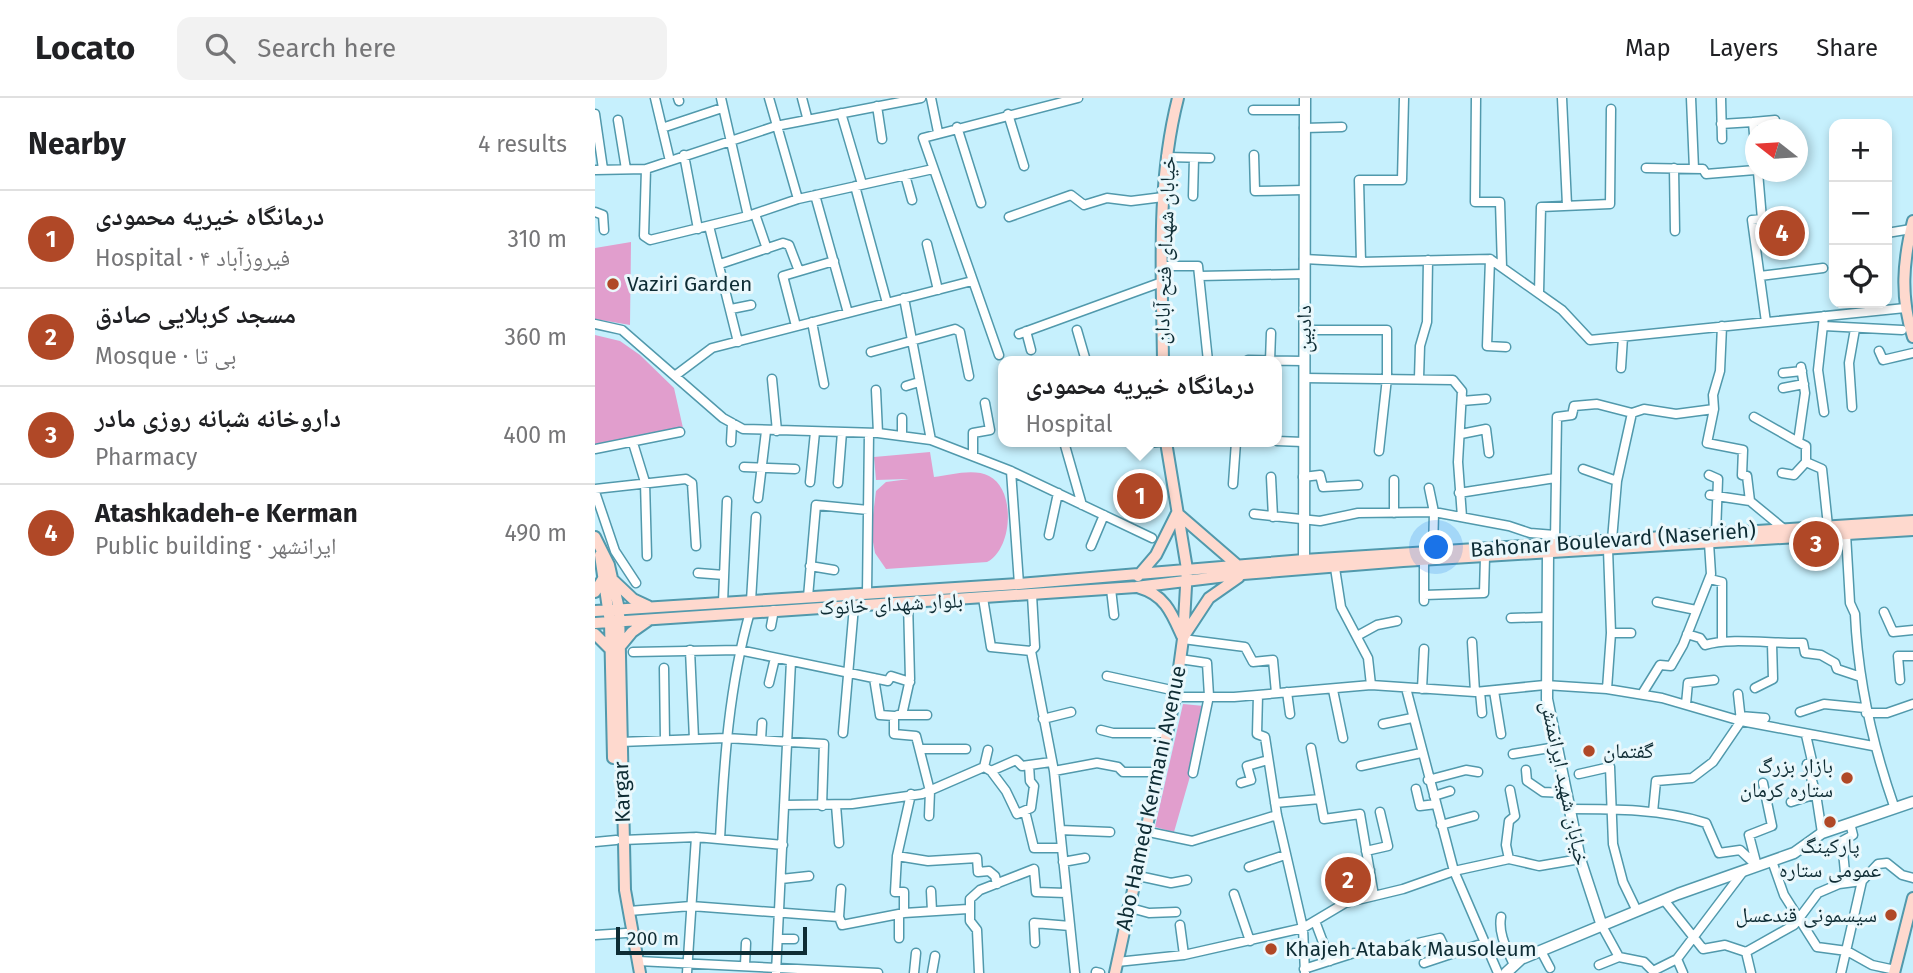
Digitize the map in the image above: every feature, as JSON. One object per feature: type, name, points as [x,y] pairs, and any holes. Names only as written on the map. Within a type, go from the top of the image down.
[{"type":"main road","name":"خیابان شهدای فتح آبادان","points":[[1163,356],[1163,197],[1166,157],[1178,98]]},
{"type":"main road","points":[[1912,225],[1902,274],[1905,307],[1913,337]]},
{"type":"main road","points":[[1166,447],[1187,575]]},
{"type":"main road","points":[[1177,513],[1236,564]]},
{"type":"main road","points":[[1177,513],[1156,555],[1137,581],[1153,591],[1171,610],[1183,639]]},
{"type":"main road","name":"Bahonar Boulevard (Naserieh)","points":[[1712,538],[1784,529],[1913,521]]},
{"type":"main road","name":"Bahonar Boulevard (Naserieh)","points":[[1187,575],[1236,564],[1433,551],[1913,530]]},
{"type":"main road","name":"Kargar","points":[[595,537],[608,578],[614,610],[620,840],[629,911],[641,973]]},
{"type":"main road","name":"Bahonar Boulevard (Naserieh)","points":[[1187,575],[1243,574],[1485,557],[1553,544]]},
{"type":"main road","points":[[1183,639],[1209,598],[1243,574]]},
{"type":"main road","name":"بلوار شهدای خانوک","points":[[595,611],[651,613],[751,607],[808,597],[1019,584],[1137,581],[1187,575]]},
{"type":"main road","name":"Abo Hamed Kermani Avenue","points":[[1116,967],[1134,875],[1176,694],[1187,575]]},
{"type":"main road","points":[[595,592],[608,578],[651,613],[614,649],[595,634]]},
{"type":"main road","name":"بلوار شهدای خانوک","points":[[595,622],[615,622],[651,613],[723,603],[774,610],[854,606],[1111,589],[1137,581]]},
{"type":"main road","name":"Kargar","points":[[614,649],[620,742],[618,890],[633,973]]},
{"type":"main road","points":[[1894,972],[1913,898]]},
{"type":"street","points":[[655,98],[670,160]]},
{"type":"street","points":[[721,98],[729,141],[752,215],[767,249]]},
{"type":"street","points":[[769,98],[798,199]]},
{"type":"street","points":[[802,98],[807,117]]},
{"type":"street","points":[[863,98],[865,108]]},
{"type":"street","points":[[931,98],[938,132]]},
{"type":"street","points":[[999,355],[923,138],[1052,101],[1078,98]]},
{"type":"street","name":"دادبین","points":[[1304,98],[1304,560]]},
{"type":"street","points":[[1361,262],[1359,180],[1402,180],[1404,98]]},
{"type":"street","points":[[1476,98],[1475,202],[1500,202],[1502,267]]},
{"type":"street","points":[[1562,98],[1567,205]]},
{"type":"street","points":[[1691,98],[1694,169]]},
{"type":"street","points":[[1721,98],[1722,139]]},
{"type":"street","points":[[595,114],[599,169],[646,170],[684,155],[807,117],[915,99]]},
{"type":"street","points":[[877,106],[882,139]]},
{"type":"street","points":[[662,128],[722,108]]},
{"type":"street","points":[[1539,293],[1541,207],[1610,204],[1611,109]]},
{"type":"street","points":[[1253,110],[1304,110]]},
{"type":"street","points":[[841,113],[887,303]]},
{"type":"street","points":[[1008,114],[1024,166]]},
{"type":"street","points":[[618,120],[626,169]]},
{"type":"street","points":[[1721,124],[1745,122]]},
{"type":"street","points":[[957,127],[981,203]]},
{"type":"street","points":[[1304,128],[1342,127]]},
{"type":"street","points":[[684,155],[698,229]]},
{"type":"street","points":[[1254,155],[1255,191],[1304,190]]},
{"type":"street","points":[[1166,157],[1210,158]]},
{"type":"street","points":[[1193,196],[1194,158]]},
{"type":"street","points":[[1646,168],[1703,169],[1706,174],[1745,172]]},
{"type":"street","points":[[1674,168],[1675,231]]},
{"type":"street","points":[[646,170],[646,240],[752,215],[798,199],[933,169]]},
{"type":"street","points":[[905,175],[912,200]]},
{"type":"street","points":[[1758,182],[1762,219],[1752,220],[1766,322]]},
{"type":"street","points":[[815,195],[848,313]]},
{"type":"street","points":[[1009,217],[1071,195],[1084,205],[1107,198],[1132,201],[1163,197]]},
{"type":"street","points":[[599,212],[604,230]]},
{"type":"street","points":[[1892,231],[1912,225]]},
{"type":"street","points":[[709,226],[738,342]]},
{"type":"street","points":[[720,264],[783,243],[789,245],[799,271]]},
{"type":"street","points":[[927,244],[938,289]]},
{"type":"street","points":[[1304,259],[1361,262],[1490,259],[1562,310],[1590,340],[1905,307]]},
{"type":"street","points":[[1490,259],[1487,345],[1506,347]]},
{"type":"street","points":[[1419,378],[1420,346],[1427,322],[1428,260]]},
{"type":"street","points":[[796,326],[783,278],[786,274],[834,261]]},
{"type":"street","points":[[1162,266],[1198,266],[1207,356]]},
{"type":"street","points":[[1760,276],[1823,268]]},
{"type":"street","points":[[1199,276],[1304,274]]},
{"type":"street","points":[[676,375],[706,351],[972,281]]},
{"type":"street","points":[[1031,350],[1022,333],[1162,282]]},
{"type":"street","points":[[904,298],[931,440]]},
{"type":"street","points":[[731,309],[751,305]]},
{"type":"street","points":[[1824,316],[1818,370],[1824,412]]},
{"type":"street","points":[[812,322],[824,384]]},
{"type":"street","points":[[595,324],[622,330],[732,423],[743,429],[902,434],[931,440],[973,454],[1152,538]]},
{"type":"street","points":[[1722,326],[1720,371],[1713,395],[1714,409],[1707,443],[1743,450],[1742,475],[1748,476],[1750,501]]},
{"type":"street","points":[[1824,326],[1902,330]]},
{"type":"street","points":[[1852,407],[1849,363],[1854,328]]},
{"type":"street","points":[[871,352],[958,330],[969,376]]},
{"type":"street","points":[[1077,330],[1085,356]]},
{"type":"street","points":[[1304,330],[1387,330],[1387,378],[1379,451]]},
{"type":"street","points":[[1270,356],[1271,333]]},
{"type":"street","points":[[1621,368],[1623,337]]},
{"type":"street","points":[[1879,351],[1883,360],[1913,353]]},
{"type":"street","points":[[1282,361],[1304,361]]},
{"type":"street","points":[[1783,373],[1802,369],[1805,388],[1798,442]]},
{"type":"street","points":[[1304,378],[1453,380],[1462,391],[1458,462],[1462,517]]},
{"type":"street","points":[[772,379],[777,431]]},
{"type":"street","points":[[906,386],[919,382]]},
{"type":"street","points":[[1783,388],[1819,388]]},
{"type":"street","points":[[867,594],[868,510],[876,390]]},
{"type":"street","points":[[1462,401],[1486,399]]},
{"type":"street","points":[[973,454],[973,433],[990,430],[985,403]]},
{"type":"street","points":[[1254,514],[1320,521],[1358,513],[1434,512],[1530,533],[1553,544],[1557,417],[1572,415],[1574,406],[1597,404],[1632,413],[1644,409],[1676,414],[1714,409]]},
{"type":"street","points":[[1607,689],[1611,633],[1610,545],[1617,481],[1632,413]]},
{"type":"street","points":[[1753,417],[1806,446],[1806,463],[1794,475],[1782,473]]},
{"type":"street","points":[[902,418],[902,434]]},
{"type":"street","points":[[731,442],[732,423]]},
{"type":"street","points":[[1461,434],[1486,429],[1489,453]]},
{"type":"street","points":[[758,498],[767,431]]},
{"type":"street","points":[[595,449],[680,432]]},
{"type":"street","points":[[810,482],[815,432]]},
{"type":"street","points":[[838,483],[842,432]]},
{"type":"street","points":[[1282,441],[1303,442]]},
{"type":"street","points":[[633,443],[645,482],[647,556]]},
{"type":"street","points":[[1065,447],[1082,505]]},
{"type":"street","points":[[1233,484],[1236,447]]},
{"type":"street","points":[[1806,463],[1822,469],[1828,526]]},
{"type":"street","points":[[744,467],[795,469]]},
{"type":"street","points":[[1583,469],[1617,481]]},
{"type":"street","points":[[1011,471],[1019,584]]},
{"type":"street","points":[[1303,477],[1320,475],[1323,487],[1358,485]]},
{"type":"street","points":[[1642,694],[1660,665],[1671,666],[1710,579],[1714,496],[1718,479],[1709,475]]},
{"type":"street","points":[[1271,477],[1273,517]]},
{"type":"street","points":[[1459,493],[1555,478]]},
{"type":"street","points":[[636,583],[615,551],[595,490],[686,479],[692,483],[696,546]]},
{"type":"street","points":[[1394,480],[1394,513]]},
{"type":"street","points":[[1429,488],[1434,512],[1433,551]]},
{"type":"street","points":[[1049,535],[1058,493]]},
{"type":"street","points":[[1714,496],[1750,501],[1784,529]]},
{"type":"street","points":[[723,603],[727,501]]},
{"type":"street","points":[[808,597],[816,505],[868,510]]},
{"type":"street","points":[[1091,546],[1104,516]]},
{"type":"street","points":[[719,839],[726,738],[739,650],[751,607],[756,517]]},
{"type":"street","points":[[1846,534],[1850,603],[1854,614],[1866,711],[1873,746],[1894,806]]},
{"type":"street","name":"خیابان شهید ایرانمنش","points":[[1553,544],[1545,685],[1580,859],[1602,926]]},
{"type":"street","points":[[1424,560],[1424,598],[1485,593],[1485,557]]},
{"type":"street","points":[[810,566],[835,570]]},
{"type":"street","points":[[1335,568],[1341,607],[1368,658],[1371,685]]},
{"type":"street","points":[[698,573],[724,575]]},
{"type":"street","points":[[1710,579],[1722,582],[1722,639]]},
{"type":"street","points":[[1111,589],[1114,615]]},
{"type":"street","points":[[1031,651],[1035,647],[1032,595]]},
{"type":"street","points":[[983,598],[991,647],[1031,651]]},
{"type":"street","points":[[908,602],[909,682],[894,734],[916,736],[930,791],[929,816]]},
{"type":"street","points":[[1657,602],[1696,610]]},
{"type":"street","points":[[843,733],[854,606]]},
{"type":"street","points":[[771,626],[774,610]]},
{"type":"street","points":[[1885,612],[1893,632],[1913,630]]},
{"type":"street","points":[[1511,618],[1547,617]]},
{"type":"street","points":[[1357,636],[1377,625],[1397,621]]},
{"type":"street","points":[[1611,633],[1631,633]]},
{"type":"street","points":[[1687,634],[1700,638],[1705,645],[1722,639],[1772,644],[1803,643],[1805,653],[1828,658],[1836,669],[1861,677]]},
{"type":"street","points":[[1183,639],[1245,647],[1253,662],[1273,660],[1276,693]]},
{"type":"street","points":[[1472,642],[1477,692],[1482,712]]},
{"type":"street","points":[[1755,688],[1773,679],[1772,644]]},
{"type":"street","points":[[1422,689],[1424,649]]},
{"type":"street","points":[[690,650],[694,739]]},
{"type":"street","points":[[633,652],[739,650],[888,681],[891,676],[909,682]]},
{"type":"street","points":[[1031,651],[1052,766],[1075,973]]},
{"type":"street","points":[[1900,680],[1898,656],[1913,656]]},
{"type":"street","points":[[769,683],[775,658]]},
{"type":"street","points":[[1180,659],[1206,661],[1209,696],[1193,773]]},
{"type":"street","points":[[776,970],[791,661]]},
{"type":"street","points":[[664,668],[665,740]]},
{"type":"street","points":[[1107,677],[1176,694],[1209,696],[1333,690],[1371,685],[1477,692],[1545,685],[1607,689],[1686,704],[1806,735],[1873,746]]},
{"type":"street","points":[[874,678],[880,715],[927,715]]},
{"type":"street","points":[[1686,704],[1688,683],[1714,680]]},
{"type":"street","points":[[1406,688],[1454,871],[1498,973]]},
{"type":"street","points":[[1333,690],[1343,738]]},
{"type":"street","points":[[1494,691],[1501,734]]},
{"type":"street","points":[[1287,692],[1290,714]]},
{"type":"street","points":[[1653,813],[1655,781],[1692,778],[1713,762],[1740,719],[1738,694]]},
{"type":"street","points":[[1258,695],[1257,734],[1265,737],[1277,815],[1303,928],[1305,971],[1354,953]]},
{"type":"street","points":[[1800,712],[1824,704],[1887,713],[1913,704]]},
{"type":"street","points":[[1043,719],[1071,712]]},
{"type":"street","points":[[1383,724],[1412,718]]},
{"type":"street","points":[[1740,719],[1765,718]]},
{"type":"street","points":[[761,740],[762,723]]},
{"type":"street","points":[[1101,730],[1113,733],[1168,733]]},
{"type":"street","points":[[1806,735],[1812,761],[1807,764],[1816,794],[1822,833]]},
{"type":"street","points":[[620,742],[726,738],[824,744],[822,806]]},
{"type":"street","points":[[1513,754],[1556,747]]},
{"type":"street","points":[[1311,748],[1324,819],[1360,814],[1374,896]]},
{"type":"street","points":[[919,749],[966,749]]},
{"type":"street","points":[[988,750],[987,769],[1006,791],[1017,814],[1031,808],[1034,786],[1030,781],[1030,765]]},
{"type":"street","points":[[1361,766],[1421,753]]},
{"type":"street","points":[[784,805],[836,805],[930,791],[1016,760],[1023,766],[1097,764],[1118,767],[1123,772],[1159,772]]},
{"type":"street","points":[[1241,783],[1251,780],[1247,766],[1268,760]]},
{"type":"street","points":[[1579,774],[1610,767],[1613,844],[1623,882],[1637,911]]},
{"type":"street","points":[[1428,780],[1466,770],[1478,772]]},
{"type":"street","points":[[1526,770],[1527,781],[1543,792],[1565,793]]},
{"type":"street","points":[[1757,866],[1749,835],[1772,826],[1762,783]]},
{"type":"street","points":[[1416,789],[1420,806],[1450,791]]},
{"type":"street","points":[[1509,859],[1506,845],[1509,821],[1515,816],[1510,790]]},
{"type":"street","points":[[899,938],[904,892],[895,892],[897,856],[911,794]]},
{"type":"street","points":[[1791,802],[1816,794]]},
{"type":"street","points":[[1275,803],[1320,799]]},
{"type":"street","points":[[1506,973],[1515,964],[1541,951],[1664,900],[1794,853],[1822,833],[1894,806],[1913,802]]},
{"type":"street","points":[[836,805],[839,843]]},
{"type":"street","points":[[1569,809],[1613,808],[1685,816],[1706,823],[1719,853],[1740,850],[1757,866]]},
{"type":"street","points":[[1025,811],[1034,848],[1062,848]]},
{"type":"street","points":[[1366,850],[1388,846],[1380,811]]},
{"type":"street","points":[[1144,831],[1192,841],[1277,815]]},
{"type":"street","points":[[1441,825],[1474,817]]},
{"type":"street","points":[[1846,883],[1842,841],[1853,835],[1850,823]]},
{"type":"street","points":[[1060,830],[1110,832]]},
{"type":"street","points":[[687,973],[696,837]]},
{"type":"street","points":[[595,842],[696,837],[783,845]]},
{"type":"street","points":[[1249,867],[1285,855]]},
{"type":"street","points":[[897,856],[928,861],[977,858],[978,872],[989,871],[995,876],[997,884]]},
{"type":"street","points":[[1063,862],[1085,859]]},
{"type":"street","points":[[1116,967],[1184,955],[1303,928],[1345,903],[1454,871],[1509,859],[1539,866],[1580,859]]},
{"type":"street","points":[[1772,861],[1784,895],[1817,947],[1847,951],[1872,965],[1894,972]]},
{"type":"street","points":[[1841,973],[1862,881],[1878,863],[1887,863],[1902,875],[1913,878]]},
{"type":"street","points":[[979,973],[977,930],[970,921],[970,899],[980,890],[1034,869],[1036,892],[1066,893]]},
{"type":"street","points":[[1343,876],[1370,870]]},
{"type":"street","points":[[1599,965],[1619,957],[1644,962],[1652,972],[1677,959],[1742,873]]},
{"type":"street","points":[[1134,875],[1171,883],[1187,880]]},
{"type":"street","points":[[781,878],[809,876]]},
{"type":"street","points":[[1664,900],[1703,949],[1725,945],[1746,951],[1759,947],[1799,919],[1818,893],[1846,883],[1862,881]]},
{"type":"street","points":[[841,889],[839,917],[842,925],[902,914],[968,909]]},
{"type":"street","points":[[932,891],[932,911]]},
{"type":"street","points":[[1234,894],[1250,941]]},
{"type":"street","points":[[629,911],[691,906],[779,915],[839,917]]},
{"type":"street","points":[[1127,907],[1149,913],[1176,912]]},
{"type":"street","points":[[1501,917],[1504,942],[1515,964],[1523,973]]},
{"type":"street","points":[[1315,921],[1330,961]]},
{"type":"street","points":[[1035,943],[1034,923],[1070,926]]},
{"type":"street","points":[[1180,925],[1184,955]]},
{"type":"street","points":[[1602,926],[1619,957]]},
{"type":"street","points":[[595,935],[626,933]]},
{"type":"street","points":[[1409,945],[1440,938],[1448,955]]},
{"type":"street","points":[[778,939],[794,939]]},
{"type":"street","points":[[745,965],[746,943]]},
{"type":"street","points":[[1424,963],[1484,943]]},
{"type":"street","points":[[1541,951],[1550,968]]},
{"type":"street","points":[[1746,951],[1751,973]]},
{"type":"street","points":[[914,973],[916,953]]},
{"type":"street","points":[[932,973],[935,956]]},
{"type":"street","points":[[1677,959],[1683,973]]},
{"type":"street","points":[[638,961],[878,973]]},
{"type":"shaded area","name":"Vaziri Garden","points":[[631,242],[630,325],[595,319],[595,248]]},
{"type":"shaded area","points":[[595,335],[620,341],[640,355],[674,388],[683,428],[595,446]]},
{"type":"shaded area","points":[[930,452],[934,477],[976,472],[989,476],[998,483],[1004,493],[1008,519],[1002,545],[996,555],[987,562],[886,569],[875,553],[871,531],[876,491],[886,482],[909,479],[876,480],[874,457]]},
{"type":"shaded area","points":[[1183,704],[1204,706],[1191,773],[1174,832],[1155,827]]},
{"type":"place","name":"Atashkadeh-e Kerman","points":[[1782,233]]},
{"type":"place","name":"Vaziri Garden","points":[[613,284]]},
{"type":"place","name":"درمانگاه خیریه محمودی","points":[[1140,496]]},
{"type":"place","name":"داروخانه شبانه روزی مادر","points":[[1816,544]]},
{"type":"place","name":"گفتمان","points":[[1589,751]]},
{"type":"place","name":"بازار بزرگ ستاره کرمان","points":[[1847,778]]},
{"type":"place","name":"پارکینگ عمومی ستاره","points":[[1830,822]]},
{"type":"place","name":"مسجد کربلایی صادق","points":[[1348,880]]},
{"type":"place","name":"سیسمونی قندعسل","points":[[1891,915]]},
{"type":"place","name":"Khajeh Atabak Mausoleum","points":[[1271,949]]}]
